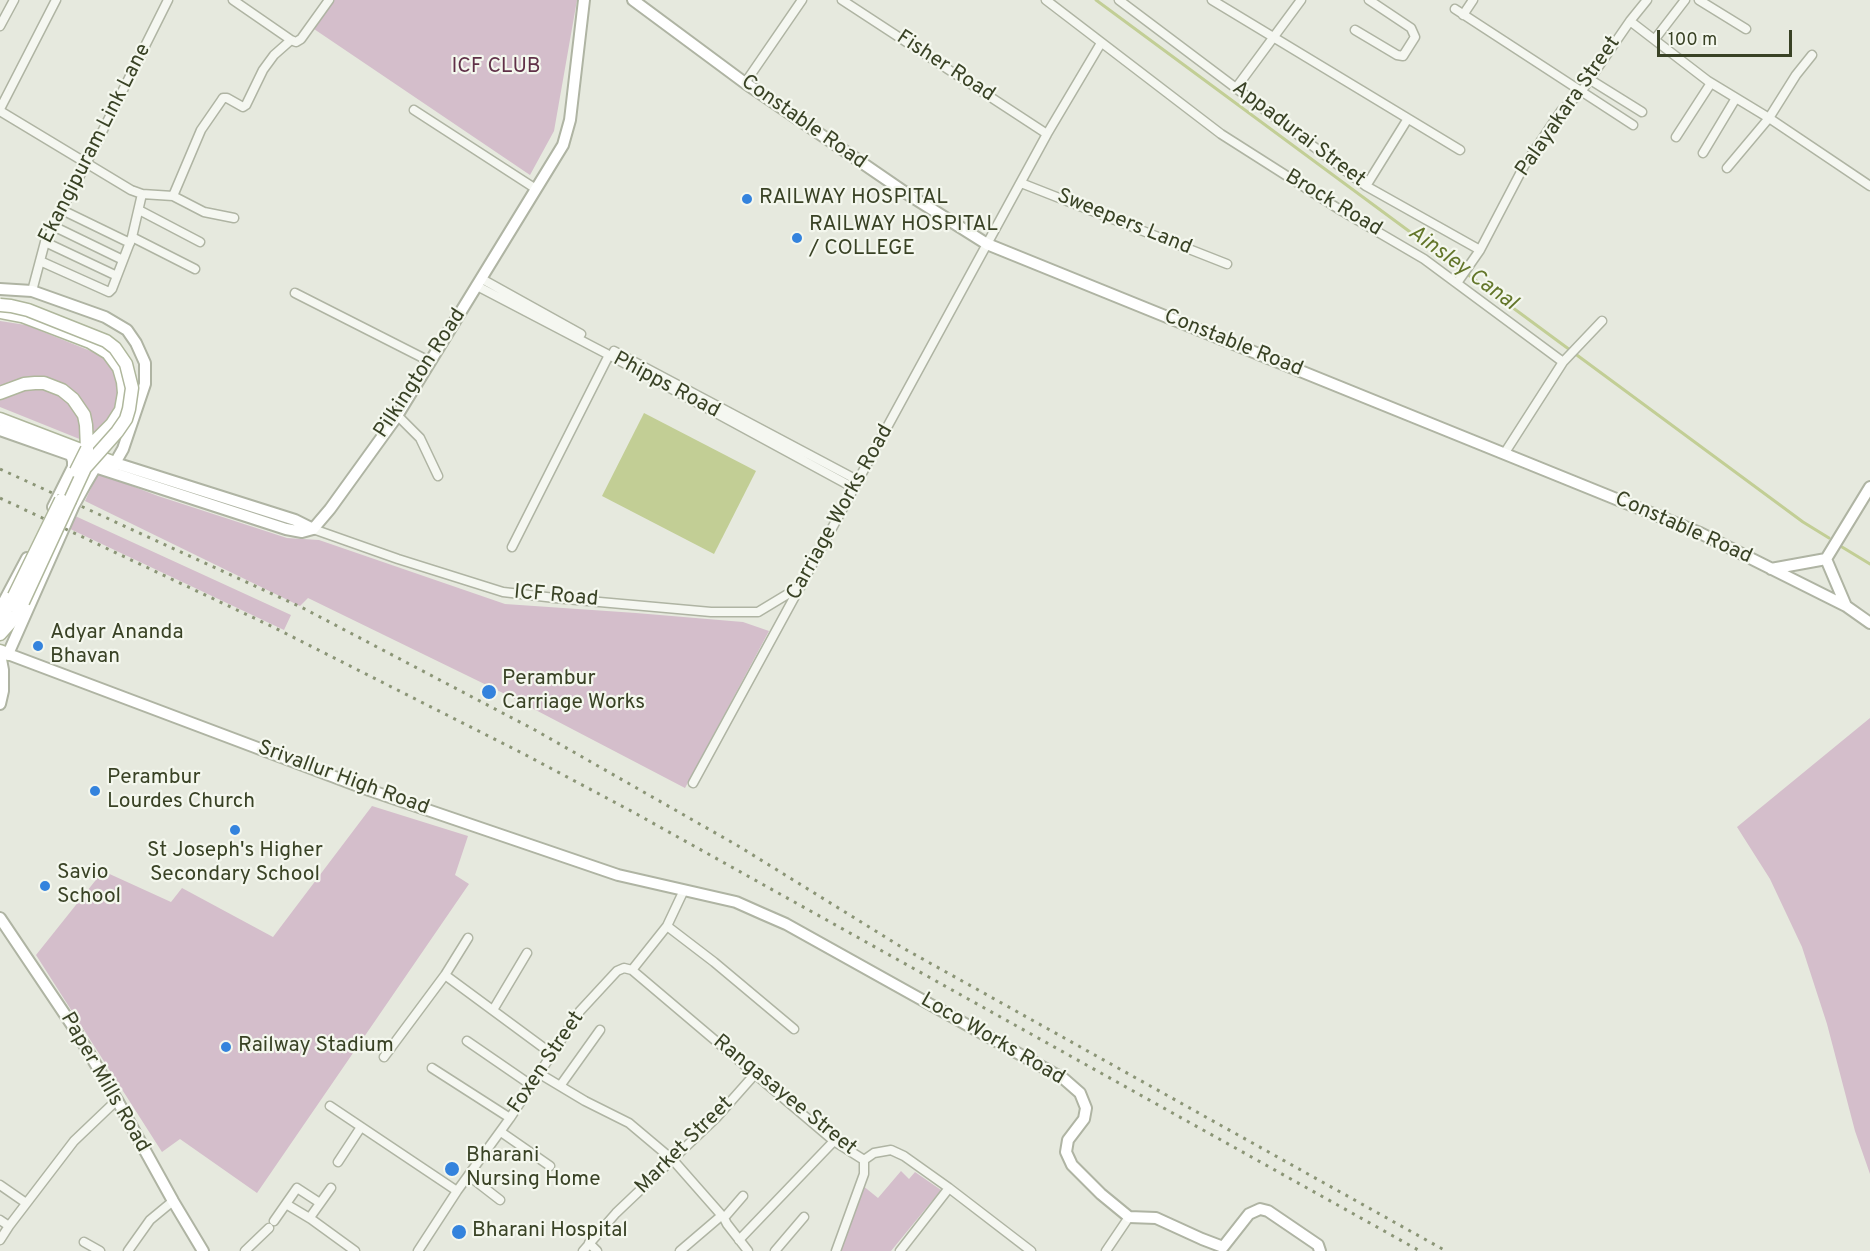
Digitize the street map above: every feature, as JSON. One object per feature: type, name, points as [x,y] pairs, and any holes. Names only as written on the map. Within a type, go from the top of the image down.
[{"type":"main road","points":[[0,305],[28,310],[106,341],[115,348],[126,364],[132,388],[126,419],[85,468],[17,615],[0,634]]},
{"type":"main road","points":[[0,312],[22,316],[90,342],[108,353],[119,368],[124,393],[121,410],[112,424],[87,449],[0,620]]},
{"type":"main road","points":[[0,393],[24,384],[35,383],[44,383],[62,390],[73,399],[84,415],[87,449]]},
{"type":"main road","points":[[0,419],[115,463]]},
{"type":"street","points":[[0,26],[14,0]]},
{"type":"street","points":[[56,0],[0,110],[131,190],[142,194],[173,196],[204,212],[234,218]]},
{"type":"street","name":"Ekangipuram Link Lane","points":[[32,291],[45,242],[168,0]]},
{"type":"street","points":[[233,0],[296,42],[301,39],[329,0]]},
{"type":"street","name":"Pilkington Road","points":[[313,529],[397,416],[563,145],[570,120],[584,0]]},
{"type":"street","name":"Constable Road","points":[[633,0],[746,83],[906,193],[987,244],[1700,533],[1846,606],[1870,623]]},
{"type":"street","points":[[746,83],[802,0]]},
{"type":"street","name":"Fisher Road","points":[[842,0],[1047,134]]},
{"type":"street","name":"Brock Road","points":[[1046,0],[1221,134],[1342,211],[1424,259],[1569,355]]},
{"type":"street","points":[[1212,0],[1460,150]]},
{"type":"street","points":[[1236,88],[1274,39],[1300,0]]},
{"type":"street","points":[[1355,30],[1397,55],[1403,56],[1415,37],[1411,28],[1369,0]]},
{"type":"street","points":[[1463,15],[1473,0]]},
{"type":"street","name":"Palayakara Street","points":[[1457,283],[1480,250],[1524,166],[1561,111],[1581,92],[1647,0]]},
{"type":"street","points":[[1655,39],[1686,0]]},
{"type":"street","points":[[1699,0],[1746,29]]},
{"type":"street","name":"Appadurai Street","points":[[1125,2],[1366,186],[1480,250]]},
{"type":"street","points":[[1455,9],[1633,124]]},
{"type":"street","points":[[1630,21],[1711,83],[1769,118],[1870,186]]},
{"type":"street","points":[[173,196],[201,130],[223,98],[243,107],[246,105],[263,70],[274,55],[291,40]]},
{"type":"street","points":[[987,244],[1047,134],[1101,43]]},
{"type":"street","points":[[1727,168],[1769,118],[1812,55]]},
{"type":"street","points":[[1589,79],[1642,112]]},
{"type":"street","points":[[1676,136],[1711,83]]},
{"type":"street","points":[[1703,153],[1736,98]]},
{"type":"street","points":[[414,110],[536,189]]},
{"type":"street","points":[[1366,186],[1407,120]]},
{"type":"street","name":"Sweepers Land","points":[[1021,183],[1227,264]]},
{"type":"street","points":[[40,261],[109,292],[131,240],[142,194]]},
{"type":"street","points":[[62,210],[195,268]]},
{"type":"street","points":[[139,210],[200,242]]},
{"type":"street","points":[[53,226],[123,260]]},
{"type":"street","points":[[45,242],[117,276]]},
{"type":"street","name":"Carriage Works Road","points":[[693,783],[987,244]]},
{"type":"street","name":"Phipps Road","points":[[479,283],[609,355],[856,484]]},
{"type":"street","name":"Phipps Road","points":[[479,283],[856,484]]},
{"type":"street","points":[[0,289],[32,291],[105,317],[118,323],[132,336],[141,353],[146,371],[146,384],[123,449],[115,463]]},
{"type":"street","points":[[295,293],[431,362]]},
{"type":"street","points":[[1504,454],[1569,355],[1602,321]]},
{"type":"street","points":[[512,547],[609,355]]},
{"type":"street","points":[[397,416],[420,438],[438,476]]},
{"type":"street","points":[[0,430],[71,455],[73,461],[73,467],[0,609]]},
{"type":"street","points":[[0,704],[3,691],[3,653],[74,505],[95,468],[115,463],[295,520],[313,529]]},
{"type":"street","points":[[95,468],[286,529],[302,532],[313,529]]},
{"type":"street","points":[[1771,569],[1826,559],[1870,487]]},
{"type":"street","name":"ICF Road","points":[[313,529],[502,592],[711,612],[758,612],[801,585]]},
{"type":"street","points":[[1826,559],[1846,606]]},
{"type":"street","name":"Srivallur High Road","points":[[3,653],[369,790],[618,875],[684,890]]},
{"type":"street","name":"Foxen Street","points":[[418,1251],[501,1132],[580,1011],[617,971],[624,968],[632,970],[667,926],[684,890]]},
{"type":"street","name":"Loco Works Road","points":[[684,890],[736,902],[786,924],[1064,1079],[1080,1093],[1086,1108],[1084,1119],[1068,1140],[1066,1152],[1072,1165],[1101,1194],[1129,1217]]},
{"type":"street","name":"Paper Mills Road","points":[[0,918],[74,1028],[203,1251]]},
{"type":"street","points":[[667,926],[794,1029]]},
{"type":"street","points":[[384,1057],[445,975],[468,938]]},
{"type":"street","points":[[493,1010],[527,953]]},
{"type":"street","name":"Rangasayee Street","points":[[632,970],[834,1141],[864,1160],[874,1153],[891,1150],[904,1156],[950,1188],[1028,1250]]},
{"type":"street","points":[[445,975],[552,1054]]},
{"type":"street","points":[[560,1086],[600,1030]]},
{"type":"street","points":[[467,1041],[531,1085]]},
{"type":"street","points":[[432,1068],[510,1118]]},
{"type":"street","points":[[540,1074],[629,1124],[673,1160],[723,1217],[748,1251]]},
{"type":"street","name":"Market Street","points":[[583,1251],[616,1213],[716,1118],[755,1074]]},
{"type":"street","points":[[0,1240],[74,1141],[117,1100]]},
{"type":"street","points":[[330,1106],[458,1191]]},
{"type":"street","points":[[338,1162],[360,1127]]},
{"type":"street","points":[[501,1132],[549,1166]]},
{"type":"street","points":[[739,1240],[834,1141]]},
{"type":"street","points":[[836,1251],[864,1174],[864,1160]]},
{"type":"street","points":[[469,1176],[500,1200]]},
{"type":"street","points":[[0,1185],[26,1203]]},
{"type":"street","points":[[244,1251],[271,1225],[297,1188],[320,1203]]},
{"type":"street","points":[[311,1219],[331,1188]]},
{"type":"street","points":[[900,1251],[950,1188]]},
{"type":"street","points":[[680,1251],[723,1217],[743,1196]]},
{"type":"street","points":[[128,1251],[150,1221],[173,1201]]},
{"type":"street","points":[[286,1204],[355,1251]]},
{"type":"street","points":[[1106,1251],[1129,1217],[1156,1218],[1221,1249],[1249,1214],[1260,1209],[1268,1211],[1318,1245],[1320,1251]]},
{"type":"street","points":[[775,1251],[804,1217]]},
{"type":"street","points":[[0,1220],[9,1226]]},
{"type":"street","points":[[84,1242],[100,1251]]},
{"type":"street","points":[[589,1243],[597,1251]]},
{"type":"green space","name":"ICF CLUB","points":[[334,0],[577,0],[554,131],[530,175],[314,29]]},
{"type":"green space","points":[[0,321],[26,325],[113,360],[121,384],[112,415],[87,442],[0,407]]},
{"type":"green space","points":[[98,473],[158,496],[287,538],[319,540],[505,604],[743,622],[769,631],[685,788],[505,694],[308,598],[300,606],[85,501]]},
{"type":"green space","points":[[73,515],[291,615],[284,630],[68,528]]},
{"type":"green space","points":[[1870,718],[1870,1174],[1855,1131],[1827,1024],[1802,947],[1770,879],[1737,827]]},
{"type":"green space","name":"Railway Stadium","points":[[372,806],[468,836],[455,875],[469,884],[257,1193],[180,1139],[162,1152],[36,955],[103,871],[171,902],[182,888],[273,937]]},
{"type":"green space","points":[[901,1171],[909,1179],[915,1172],[941,1190],[891,1251],[840,1251],[862,1185],[878,1198]]},
{"type":"shaded area","points":[[644,413],[756,471],[714,554],[602,496]]},
{"type":"waterway","name":"Ainsley Canal","points":[[1096,0],[1803,522],[1829,538]]},
{"type":"waterway","name":"Ainsley Canal","points":[[1842,547],[1870,564]]},
{"type":"railway","points":[[0,469],[301,607],[535,730],[740,847],[903,948],[1446,1251]]},
{"type":"railway","points":[[0,498],[273,627],[522,753],[633,812],[1420,1251]]},
{"type":"place","name":"RAILWAY HOSPITAL","points":[[747,199]]},
{"type":"place","name":"RAILWAY HOSPITAL / COLLEGE","points":[[797,238]]},
{"type":"place","name":"Adyar Ananda Bhavan","points":[[38,646]]},
{"type":"place","name":"Perambur Carriage Works","points":[[489,692]]},
{"type":"place","name":"Perambur Lourdes Church","points":[[95,791]]},
{"type":"place","name":"St Joseph's Higher Secondary School","points":[[235,830]]},
{"type":"place","name":"Savio School","points":[[45,886]]},
{"type":"place","name":"Railway Stadium","points":[[226,1047]]},
{"type":"place","name":"Bharani Nursing Home","points":[[452,1169]]},
{"type":"place","name":"Bharani Hospital","points":[[459,1232]]}]
